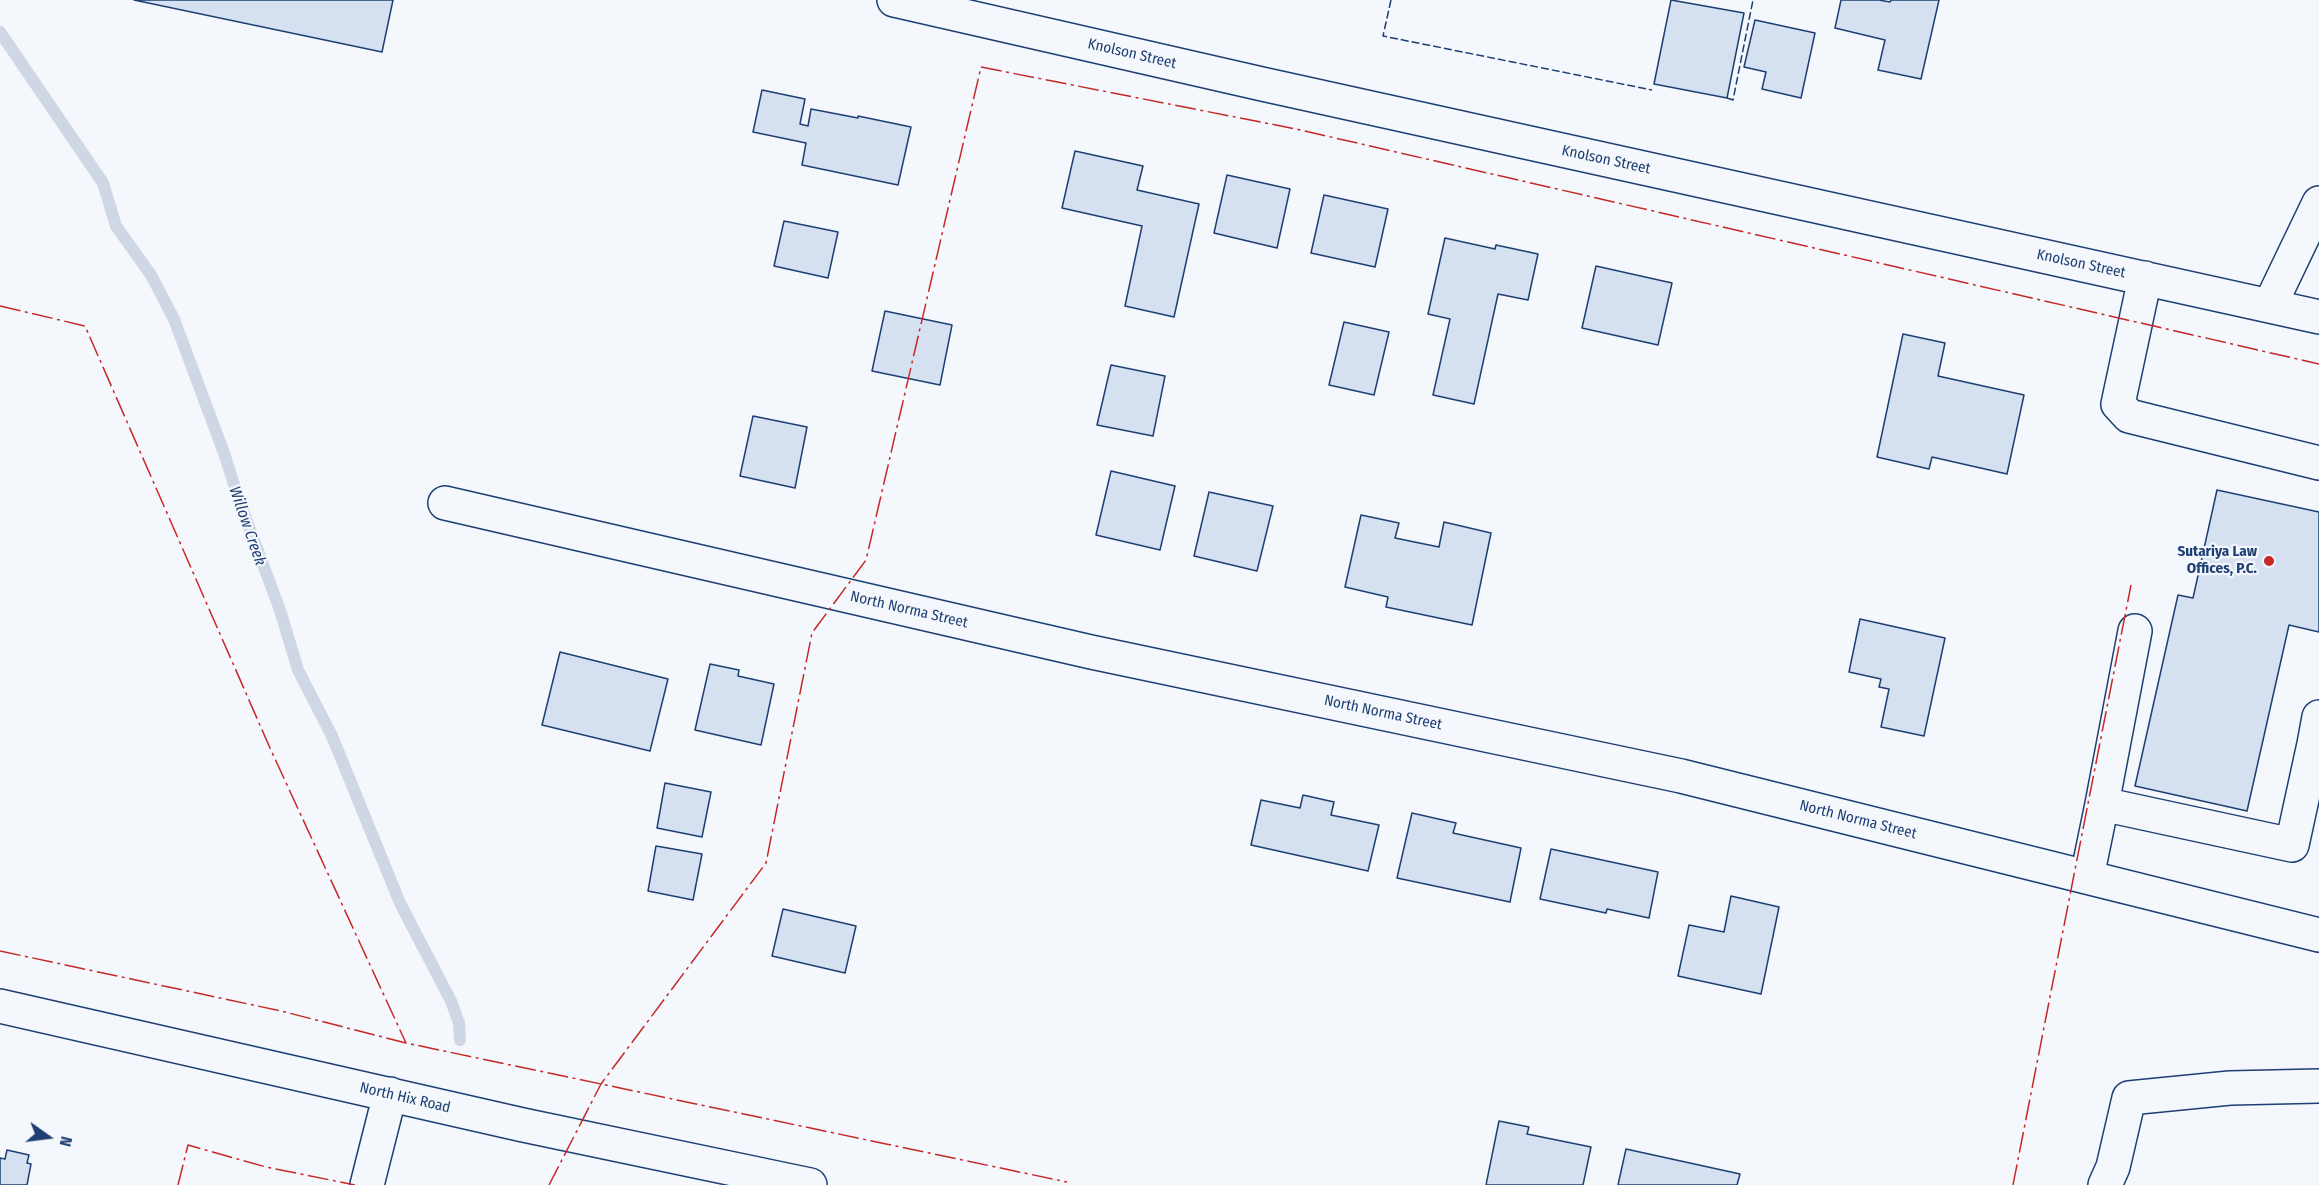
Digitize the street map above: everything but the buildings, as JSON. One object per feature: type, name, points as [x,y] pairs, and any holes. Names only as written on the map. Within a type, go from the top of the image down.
[{"type":"street","name":"Knolson Street","points":[[894,0],[1251,82],[2319,317]]},
{"type":"street","points":[[2270,305],[2319,203]]},
{"type":"street","points":[[2145,278],[2118,404],[2129,416],[2319,463]]},
{"type":"street","name":"North Norma Street","points":[[445,502],[1091,652],[1681,776],[2319,935]]},
{"type":"street","points":[[2087,877],[2135,631]]},
{"type":"street","points":[[2102,804],[2292,845],[2317,736]]},
{"type":"street","name":"North Hix Road","points":[[0,1006],[523,1125],[810,1185]]},
{"type":"street","points":[[2105,1185],[2113,1167],[2129,1098],[2230,1088],[2319,1086]]},
{"type":"street","points":[[367,1185],[390,1094]]},
{"type":"waterway","name":"Willow Creek","points":[[0,32],[103,183],[116,226],[151,275],[174,319],[280,610],[298,670],[332,736],[400,903],[451,1001],[459,1023],[460,1040]]},
{"type":"fence","points":[[1391,0],[1383,36],[1652,90]]},
{"type":"fence","points":[[1727,98],[1733,100],[1753,0]]},
{"type":"power","points":[[549,1185],[601,1084],[766,863],[812,633],[866,560],[981,67],[1296,129],[2319,364]]},
{"type":"power","points":[[0,306],[85,326],[270,748],[406,1043]]},
{"type":"power","points":[[2013,1185],[2131,585]]},
{"type":"power","points":[[0,951],[281,1011],[406,1043],[1067,1182]]},
{"type":"power","points":[[178,1185],[188,1145],[266,1167],[355,1185]]},
{"type":"place","name":"Sutariya Law Offices, P.C.","points":[[2269,561]]}]
